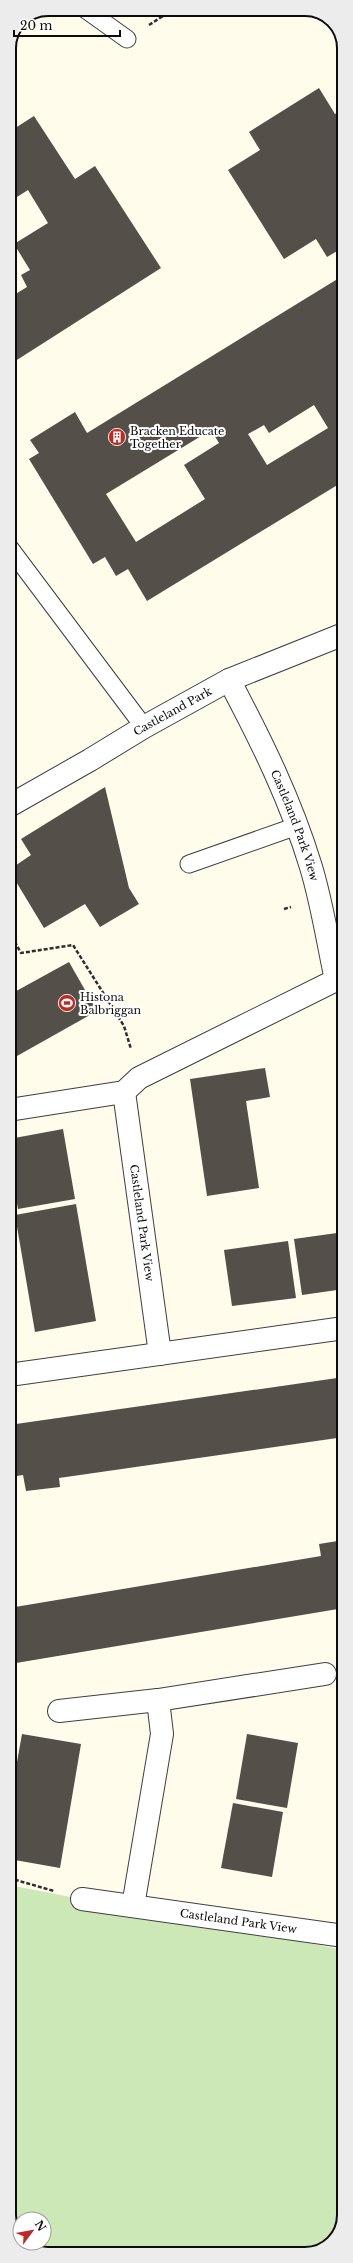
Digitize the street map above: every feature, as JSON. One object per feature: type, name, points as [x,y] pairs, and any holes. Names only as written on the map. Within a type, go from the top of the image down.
[{"type":"street","name":"Castleland Park","points":[[16,802],[144,727],[229,680],[337,637]]},
{"type":"street","name":"Castleland Park View","points":[[229,680],[269,756],[297,826],[312,868],[337,968]]},
{"type":"street","name":"Castleland Park View","points":[[16,1109],[131,1085],[337,982]]},
{"type":"street","name":"Castleland Park View","points":[[131,1085],[160,1354]]},
{"type":"street","points":[[16,1375],[337,1329]]},
{"type":"street","points":[[59,1711],[158,1700],[325,1674]]},
{"type":"street","points":[[134,1906],[162,1734],[158,1700]]},
{"type":"street","name":"Castleland Park View","points":[[82,1899],[337,1935]]},
{"type":"lane","points":[[95,16],[127,38]]},
{"type":"lane","points":[[16,556],[144,727]]},
{"type":"lane","points":[[189,864],[297,826]]},
{"type":"path","points":[[16,944],[21,953],[73,945],[124,1026],[131,1085]]},
{"type":"path","points":[[16,1880],[82,1899]]},
{"type":"green space","points":[[16,1886],[337,1949],[337,2215],[333,2231],[329,2236],[319,2244],[309,2247],[52,2247],[52,2211],[16,2211]]},
{"type":"building","points":[[319,88],[335,114],[337,113],[337,251],[327,257],[316,239],[284,259],[228,170],[260,150],[249,132]]},
{"type":"building","points":[[34,116],[75,179],[95,166],[161,268],[16,361],[16,294],[27,287],[21,275],[30,270],[16,247],[16,243],[48,223],[28,190],[16,198],[16,128]]},
{"type":"building","name":"Bracken Educate Together","points":[[337,279],[337,485],[147,601],[128,569],[116,576],[105,557],[93,564],[29,459],[39,453],[30,440],[75,412],[87,433]],"holes":[[[314,405],[328,428],[267,465],[248,434],[264,425],[269,433]],[[211,430],[219,443],[184,465],[205,499],[136,542],[106,494]]]},
{"type":"building","points":[[105,787],[129,888],[139,904],[100,927],[85,904],[44,928],[16,882],[16,865],[31,855],[21,839]]},
{"type":"building","points":[[69,962],[97,1011],[17,1056],[16,991]]},
{"type":"building","points":[[265,1068],[270,1097],[246,1101],[259,1188],[207,1196],[190,1079]]},
{"type":"building","points":[[63,1129],[75,1199],[18,1209],[16,1198],[16,1138]]},
{"type":"building","points":[[76,1204],[96,1321],[35,1332],[16,1215]]},
{"type":"building","points":[[337,1233],[337,1290],[302,1295],[294,1239]]},
{"type":"building","points":[[288,1241],[296,1298],[232,1306],[224,1250]]},
{"type":"building","points":[[337,1378],[337,1438],[59,1478],[60,1487],[26,1491],[23,1475],[16,1476],[16,1424]]},
{"type":"building","points":[[337,1541],[337,1609],[16,1663],[16,1607],[321,1556],[319,1544]]},
{"type":"building","points":[[22,1734],[81,1744],[60,1868],[16,1860],[16,1768]]},
{"type":"building","points":[[247,1734],[298,1743],[287,1808],[236,1799]]},
{"type":"building","points":[[233,1803],[283,1812],[272,1877],[221,1868]]},
{"type":"place","name":"Bracken Educate Together","points":[[117,437]]},
{"type":"place","name":"Histona Balbriggan","points":[[67,1003]]}]
